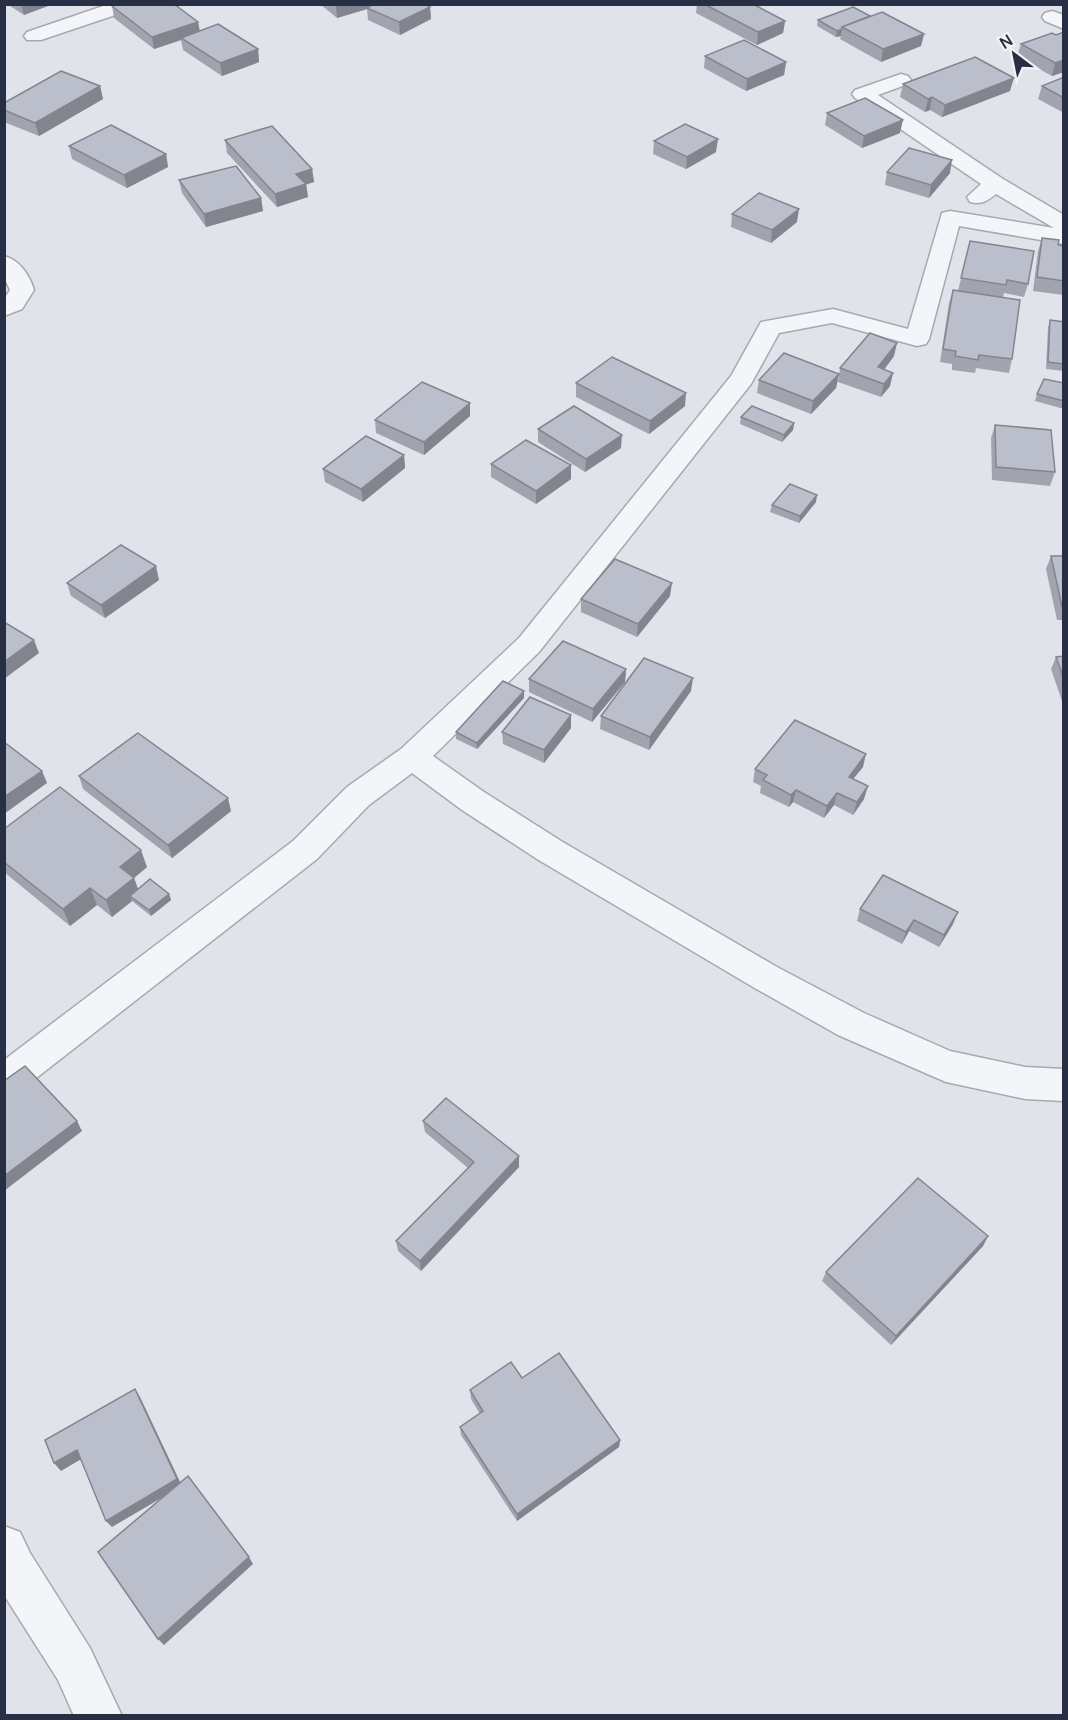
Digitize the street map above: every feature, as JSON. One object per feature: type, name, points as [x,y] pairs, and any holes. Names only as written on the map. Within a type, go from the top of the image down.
[{"type":"street","points":[[34,36],[129,4]]},
{"type":"street","points":[[901,80],[862,94],[996,184],[1064,225]]},
{"type":"street","points":[[4,1082],[305,850],[358,796],[412,757],[529,645],[742,379],[770,327],[833,316],[917,339],[950,218],[996,184]]},
{"type":"street","points":[[950,218],[1064,237]]},
{"type":"street","points":[[4,263],[19,279],[22,290],[15,304],[4,309]]},
{"type":"street","points":[[412,757],[473,801],[549,850],[765,977],[851,1024],[946,1066],[1025,1083],[1064,1085]]},
{"type":"street","points":[[4,1548],[14,1569],[74,1664],[99,1716]]},
{"type":"building","points":[[116,4],[174,4],[198,22],[152,37],[112,6]]},
{"type":"building","points":[[374,4],[425,4],[430,7],[399,22],[367,8]]},
{"type":"building","points":[[704,4],[753,4],[785,21],[758,32]]},
{"type":"building","points":[[853,7],[870,16],[837,31],[818,20]]},
{"type":"building","points":[[882,12],[924,34],[883,49],[842,27]]},
{"type":"building","points":[[218,24],[258,49],[220,63],[181,38]]},
{"type":"building","points":[[1064,32],[1064,60],[1055,63],[1021,44],[1052,33],[1056,35]]},
{"type":"building","points":[[744,40],[786,62],[747,79],[705,56]]},
{"type":"building","points":[[975,57],[1014,78],[945,105],[932,97],[928,99],[903,84]]},
{"type":"building","points":[[61,71],[100,86],[35,123],[4,110],[4,103]]},
{"type":"building","points":[[1064,77],[1064,98],[1042,86]]},
{"type":"building","points":[[865,98],[903,120],[864,136],[827,113]]},
{"type":"building","points":[[685,124],[718,139],[687,157],[654,141]]},
{"type":"building","points":[[111,125],[166,154],[124,175],[69,146]]},
{"type":"building","points":[[272,126],[312,169],[296,174],[306,184],[275,194],[225,140]]},
{"type":"building","points":[[909,148],[952,160],[931,185],[887,172]]},
{"type":"building","points":[[236,166],[261,198],[204,214],[179,180]]},
{"type":"building","points":[[759,193],[799,209],[772,230],[732,214]]},
{"type":"building","points":[[1042,238],[1059,240],[1058,245],[1064,246],[1064,281],[1037,277]]},
{"type":"building","points":[[970,241],[1034,251],[1028,284],[1007,280],[1006,285],[961,278]]},
{"type":"building","points":[[953,290],[1020,300],[1012,359],[979,355],[978,360],[955,356],[956,351],[943,349]]},
{"type":"building","points":[[1050,320],[1064,322],[1064,364],[1048,362]]},
{"type":"building","points":[[870,333],[897,343],[878,367],[893,373],[884,384],[840,368]]},
{"type":"building","points":[[784,353],[839,374],[813,401],[759,380]]},
{"type":"building","points":[[612,357],[686,393],[650,421],[576,383]]},
{"type":"building","points":[[1044,379],[1064,383],[1064,401],[1037,394]]},
{"type":"building","points":[[422,382],[470,403],[424,442],[375,420]]},
{"type":"building","points":[[574,406],[622,435],[586,459],[538,429]]},
{"type":"building","points":[[752,406],[794,423],[784,435],[741,417]]},
{"type":"building","points":[[995,425],[1051,430],[1055,472],[996,467]]},
{"type":"building","points":[[366,436],[404,455],[361,489],[323,469]]},
{"type":"building","points":[[526,440],[571,465],[536,491],[491,464]]},
{"type":"building","points":[[790,484],[817,495],[800,516],[772,505]]},
{"type":"building","points":[[121,545],[156,566],[101,605],[67,583]]},
{"type":"building","points":[[1051,556],[1064,556],[1064,607],[1062,607]]},
{"type":"building","points":[[615,559],[672,583],[638,624],[581,599]]},
{"type":"building","points":[[4,622],[34,640],[4,662]]},
{"type":"building","points":[[563,641],[626,669],[593,709],[529,679]]},
{"type":"building","points":[[1064,656],[1064,679],[1056,657]]},
{"type":"building","points":[[644,658],[693,678],[650,737],[601,716]]},
{"type":"building","points":[[503,681],[524,691],[477,743],[456,732]]},
{"type":"building","points":[[530,697],[571,715],[544,750],[502,732]]},
{"type":"building","points":[[795,720],[866,754],[849,777],[868,786],[857,802],[837,793],[827,806],[796,790],[791,795],[763,780],[767,775],[755,769]]},
{"type":"building","points":[[138,733],[228,798],[168,845],[79,776]]},
{"type":"building","points":[[4,742],[42,771],[4,797]]},
{"type":"building","points":[[60,787],[141,850],[120,867],[134,878],[106,900],[90,888],[63,909],[4,862],[4,829]]},
{"type":"building","points":[[883,875],[958,912],[944,935],[914,920],[906,932],[860,909]]},
{"type":"building","points":[[150,879],[169,894],[149,910],[130,896]]},
{"type":"building","points":[[25,1066],[77,1121],[4,1176],[4,1081]]},
{"type":"building","points":[[446,1098],[519,1156],[420,1261],[396,1241],[474,1162],[423,1121]]},
{"type":"building","points":[[918,1178],[988,1236],[896,1336],[826,1272]]},
{"type":"building","points":[[559,1353],[620,1440],[517,1514],[460,1427],[483,1411],[470,1390],[511,1362],[522,1378]]},
{"type":"building","points":[[135,1389],[177,1479],[106,1521],[77,1450],[54,1463],[45,1440]]},
{"type":"building","points":[[188,1476],[249,1557],[158,1639],[98,1552]]}]
